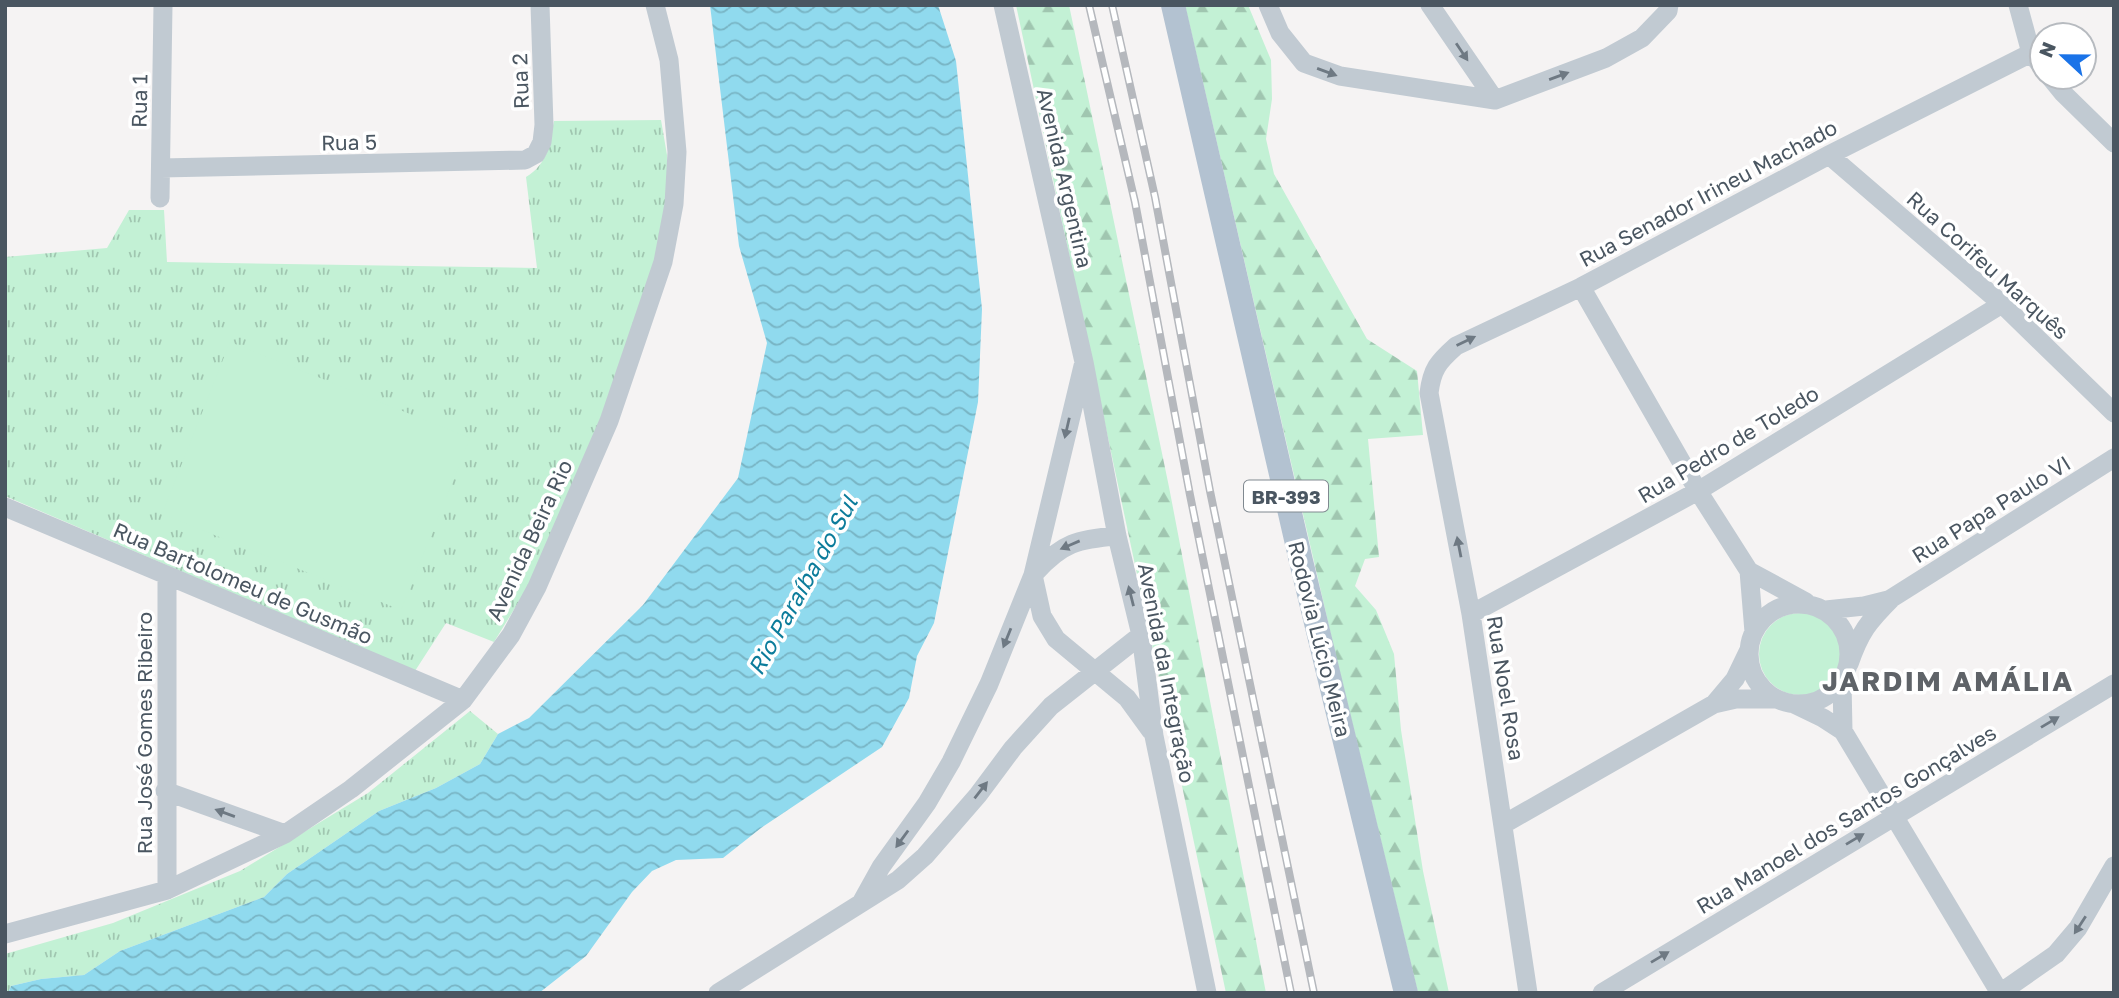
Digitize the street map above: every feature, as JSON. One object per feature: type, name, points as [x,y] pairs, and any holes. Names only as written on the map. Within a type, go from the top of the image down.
[{"type":"main road","name":"Rodovia Lúcio Meira","points":[[1173,5],[1301,561],[1405,990]]},
{"type":"street","name":"Rua 1","points":[[160,198],[163,5]]},
{"type":"street","name":"Rua 2","points":[[536,154],[542,142],[544,125],[540,5]]},
{"type":"street","name":"Avenida Beira Rio","points":[[5,934],[167,890],[285,834],[351,789],[463,700],[511,635],[537,587],[609,421],[663,262],[674,204],[677,152],[669,60],[655,5]]},
{"type":"street","name":"Avenida Argentina","points":[[1003,5],[1084,362]]},
{"type":"street","points":[[1268,5],[1280,33],[1304,63],[1340,76],[1495,100],[1606,58],[1642,38],[1668,11],[1669,5]]},
{"type":"street","points":[[1430,5],[1495,100]]},
{"type":"street","points":[[2018,5],[2028,34]]},
{"type":"street","name":"Rua Senador Irineu Machado","points":[[1429,393],[1432,375],[1440,360],[1456,346],[1581,286],[1829,155],[2028,64]]},
{"type":"street","points":[[2061,91],[2114,144]]},
{"type":"street","name":"Rua 5","points":[[161,168],[509,162],[525,160],[536,154]]},
{"type":"street","name":"Rua Corifeu Marquês","points":[[1829,155],[2002,304],[2114,413]]},
{"type":"street","points":[[1581,286],[1698,491],[1749,571],[1817,607],[1839,622],[1849,645],[1843,731]]},
{"type":"street","name":"Rua Pedro de Toledo","points":[[1471,614],[1698,491],[2002,304]]},
{"type":"street","name":"Avenida da Integração","points":[[1084,362],[1116,536],[1141,635],[1154,736],[1207,993]]},
{"type":"street","points":[[861,903],[881,867],[927,803],[951,762],[989,684],[1033,575],[1084,362]]},
{"type":"street","name":"Rua Noel Rosa","points":[[1429,393],[1471,614],[1528,993]]},
{"type":"street","name":"Rua Papa Paulo VI","points":[[1845,673],[1860,635],[1892,598],[2114,458]]},
{"type":"street","name":"Rua Bartolomeu de Gusmão","points":[[5,507],[463,700]]},
{"type":"street","points":[[1033,575],[1053,553],[1074,542],[1116,536]]},
{"type":"street","points":[[1749,571],[1750,666],[1761,687],[1843,731],[2000,993],[2056,954],[2078,928],[2114,866]]},
{"type":"street","points":[[1033,575],[1042,616],[1056,639],[1132,704],[1154,736]]},
{"type":"street","name":"Rua José Gomes Ribeiro","points":[[167,576],[167,890]]},
{"type":"street","name":"Rua Papa Paulo VI","points":[[1817,607],[1864,606],[1892,598]]},
{"type":"street","points":[[1714,704],[1735,679],[1763,618],[1777,608],[1791,604],[1817,607]]},
{"type":"street","points":[[718,993],[898,880],[925,856],[1051,706],[1141,635]]},
{"type":"street","points":[[1504,824],[1714,704],[1736,699],[1813,703],[1828,695],[1845,673]]},
{"type":"street","name":"Rua Manoel dos Santos Gonçalves","points":[[1602,993],[2114,684]]},
{"type":"street","points":[[165,791],[285,834]]},
{"type":"green space","points":[[1016,5],[1069,5],[1169,487],[1266,993],[1226,993]]},
{"type":"green space","points":[[1185,5],[1248,5],[1271,60],[1272,99],[1266,139],[1274,174],[1367,339],[1417,371],[1423,435],[1368,439],[1379,557],[1365,559],[1355,586],[1376,610],[1394,654],[1401,730],[1423,871],[1449,993],[1418,993],[1335,652]]},
{"type":"green space","points":[[661,120],[667,155],[667,216],[650,276],[592,441],[528,587],[494,642],[446,623],[415,671],[5,496],[5,257],[107,248],[129,210],[164,210],[167,262],[537,268],[526,177],[543,159],[554,121]]},
{"type":"green space","points":[[230,342],[470,438],[401,610],[162,514]]},
{"type":"green space","points":[[1792,613],[1808,613],[1823,620],[1834,631],[1841,646],[1838,670],[1829,683],[1808,695],[1792,695],[1777,688],[1766,677],[1759,662],[1759,646],[1766,631],[1777,620]]},
{"type":"green space","points":[[470,711],[498,734],[480,764],[436,788],[379,811],[287,874],[264,897],[120,951],[84,975],[41,979],[11,986],[8,993],[5,993],[5,954],[113,923],[240,871],[368,793]]},
{"type":"water","name":"Rio Paraíba do Sul","points":[[710,5],[938,5],[956,61],[982,309],[978,402],[934,623],[917,656],[909,698],[882,747],[761,828],[723,858],[676,860],[652,871],[632,892],[586,956],[539,993],[8,993],[11,986],[41,979],[84,975],[120,951],[264,897],[287,874],[379,811],[436,788],[480,764],[498,734],[529,718],[643,605],[738,478],[767,343],[739,246]]},
{"type":"railway","points":[[1089,5],[1135,202],[1190,495],[1291,993]]},
{"type":"railway","points":[[1112,5],[1155,197],[1210,491],[1314,993]]},
{"type":"district","name":"JARDIM AMÁLIA","points":[[1948,680]]}]
